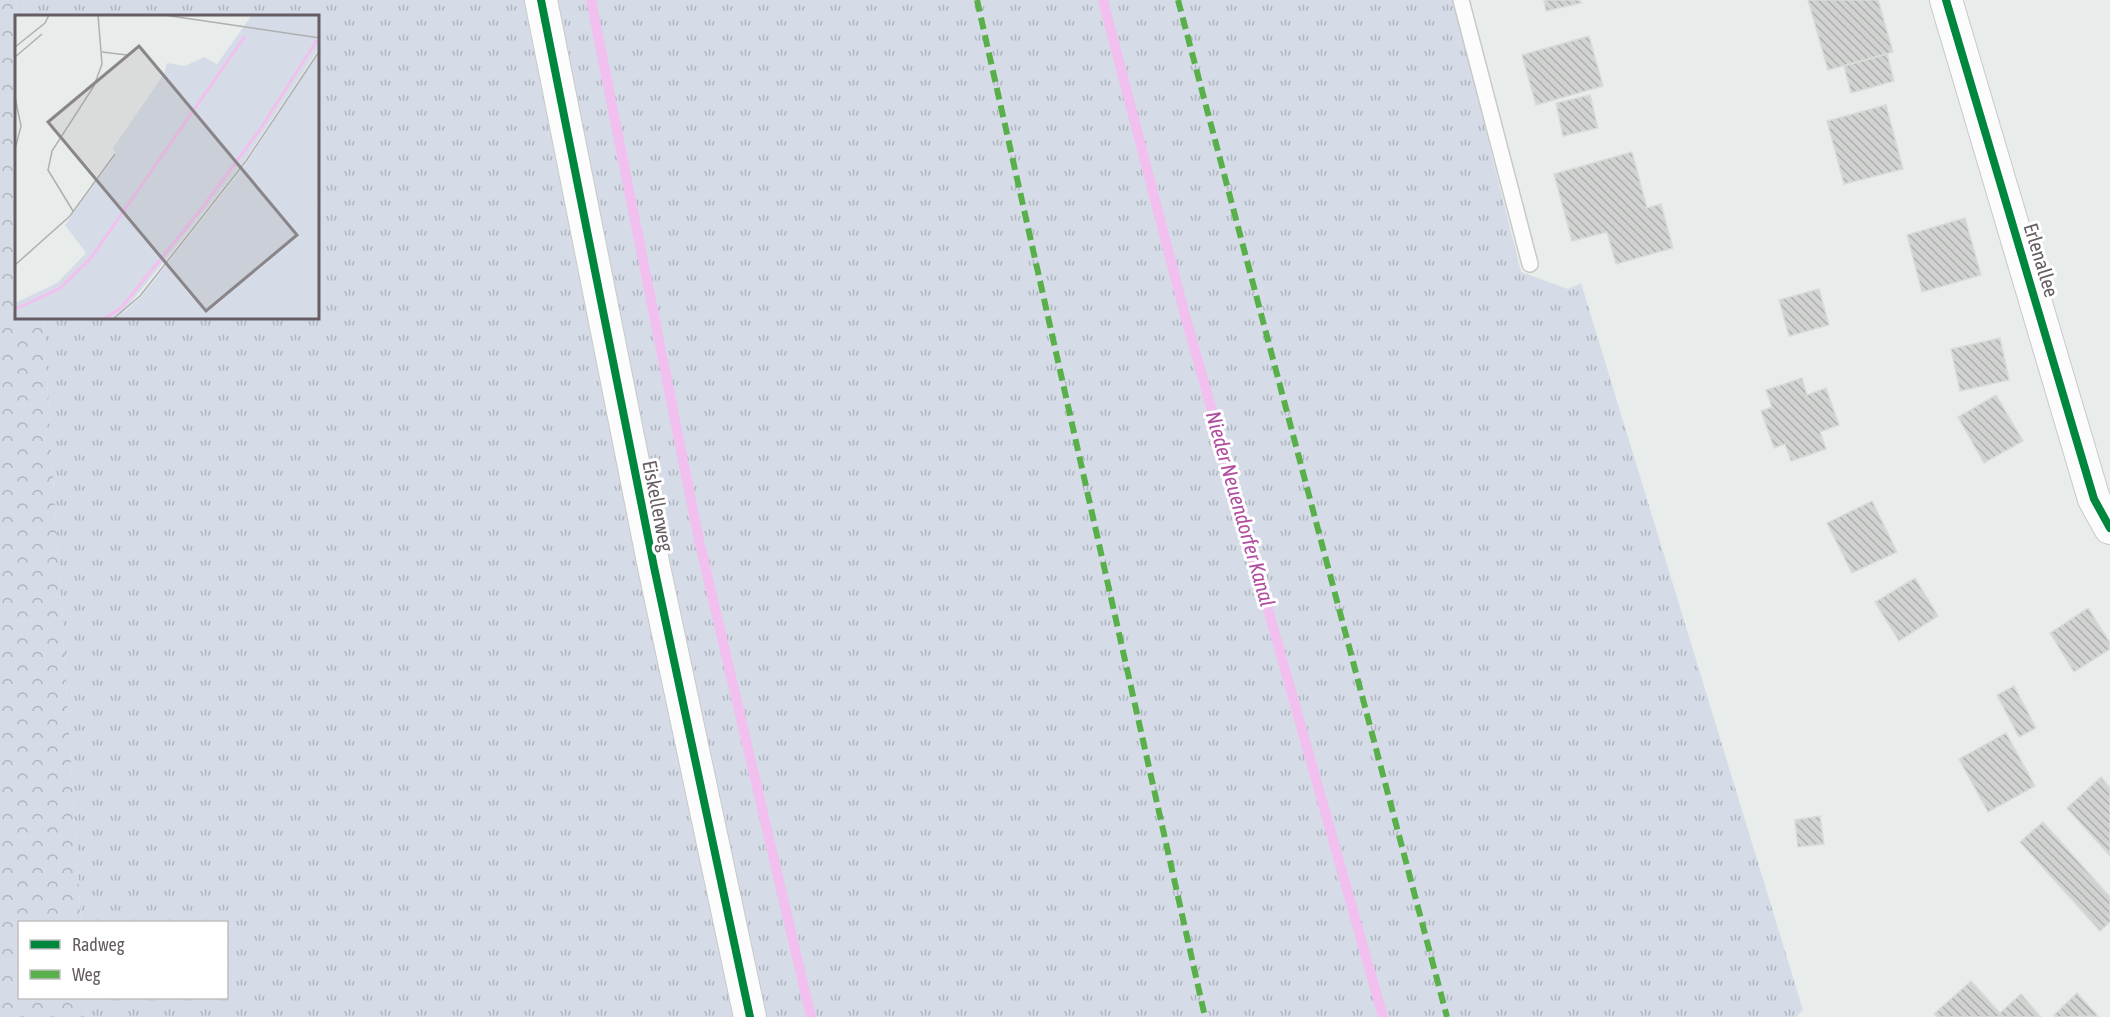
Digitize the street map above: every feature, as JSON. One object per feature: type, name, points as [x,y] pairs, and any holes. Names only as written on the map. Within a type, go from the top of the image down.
[{"type":"street","name":"Eiskellerweg","points":[[541,0],[654,567],[750,1017]]},
{"type":"street","name":"Erlenallee","points":[[1946,0],[2094,500],[2110,528]]},
{"type":"lane","points":[[1461,0],[1530,264]]},
{"type":"green space","points":[[0,0],[23,0],[24,15],[15,15],[15,320],[43,320],[81,921],[18,921],[18,999],[85,999],[87,1017],[0,1017]]},
{"type":"green space","points":[[23,0],[524,0],[736,1017],[87,1017],[85,999],[228,999],[228,921],[81,921],[43,320],[320,320],[320,15],[24,15]]},
{"type":"green space","points":[[546,0],[1453,0],[1521,272],[1568,289],[1581,283],[1803,1010],[1796,1017],[762,1017]]},
{"type":"building","points":[[1544,0],[1580,0],[1581,3],[1546,11]]},
{"type":"building","points":[[1808,0],[1878,0],[1893,52],[1828,70]]},
{"type":"building","points":[[1589,36],[1603,86],[1536,105],[1522,55]]},
{"type":"building","points":[[1887,54],[1894,81],[1851,93],[1844,66]]},
{"type":"building","points":[[1590,95],[1598,128],[1563,136],[1556,103]]},
{"type":"building","points":[[1886,105],[1903,169],[1844,184],[1827,121]]},
{"type":"building","points":[[1632,152],[1647,208],[1661,204],[1673,248],[1616,264],[1607,232],[1572,241],[1554,174]]},
{"type":"building","points":[[1965,218],[1981,275],[1922,292],[1907,235]]},
{"type":"building","points":[[1819,289],[1829,325],[1789,336],[1779,300]]},
{"type":"building","points":[[2000,338],[2009,380],[1960,391],[1951,349]]},
{"type":"building","points":[[1802,378],[1807,395],[1826,388],[1839,425],[1820,432],[1826,449],[1791,461],[1785,444],[1774,448],[1761,411],[1772,407],[1766,390]]},
{"type":"building","points":[[1996,395],[2023,441],[1984,463],[1958,417]]},
{"type":"building","points":[[1872,501],[1897,552],[1852,573],[1827,523]]},
{"type":"building","points":[[1915,578],[1938,616],[1899,641],[1875,602]]},
{"type":"building","points":[[2088,608],[2110,643],[2110,649],[2074,672],[2050,633]]},
{"type":"building","points":[[2014,686],[2036,728],[2019,737],[1997,695]]},
{"type":"building","points":[[2006,733],[2035,786],[1988,812],[1959,759]]},
{"type":"building","points":[[2101,777],[2110,788],[2110,856],[2067,808]]},
{"type":"building","points":[[1820,816],[1824,844],[1798,847],[1795,820]]},
{"type":"building","points":[[2043,822],[2110,897],[2110,922],[2100,931],[2020,842]]},
{"type":"building","points":[[1971,981],[2000,1013],[2021,994],[2041,1017],[1937,1017],[1934,1014]]},
{"type":"building","points":[[2077,993],[2098,1016],[2056,1017],[2054,1015]]},
{"type":"waterway","points":[[591,0],[699,540],[811,1017]]},
{"type":"waterway","name":"Nieder Neuendorfer Kanal","points":[[1103,0],[1185,315],[1383,1017]]},
{"type":"marked path","points":[[977,0],[1205,1017]]},
{"type":"marked path","points":[[1178,0],[1447,1017]]},
{"type":"cycle path","points":[[541,0],[654,567],[750,1017]]},
{"type":"cycle path","points":[[1946,0],[2094,499],[2110,528]]}]
